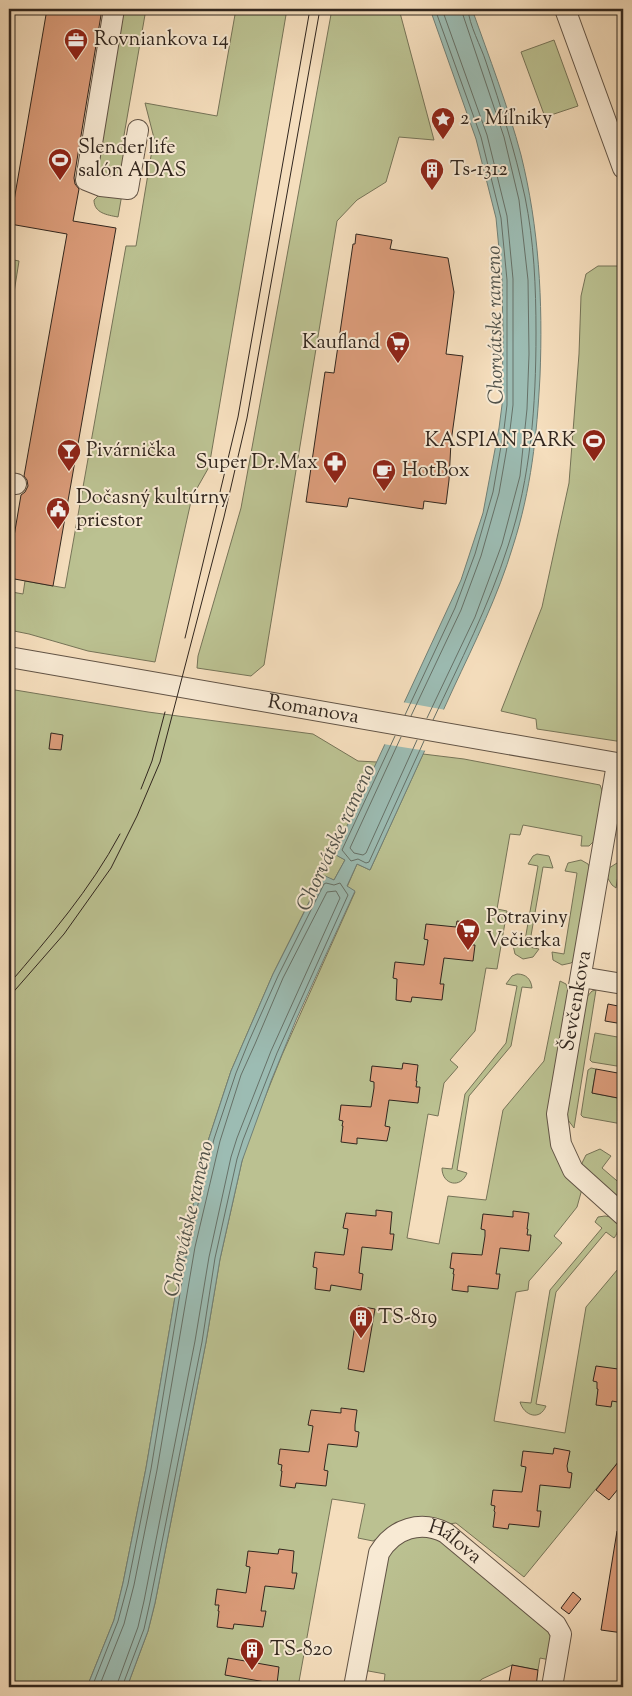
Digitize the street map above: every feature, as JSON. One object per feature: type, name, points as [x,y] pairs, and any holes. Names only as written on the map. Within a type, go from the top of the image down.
[{"type":"street","points":[[114,9],[86,180],[101,186],[128,189],[138,130]]},
{"type":"street","points":[[565,9],[623,168]]},
{"type":"street","name":"Romanova","points":[[9,658],[620,764]]},
{"type":"street","name":"Ševčenkova","points":[[620,764],[557,1114],[560,1144],[573,1170],[623,1215]]},
{"type":"street","points":[[581,977],[623,984]]},
{"type":"street","name":"Hálova","points":[[354,1687],[379,1553],[397,1535],[409,1529],[426,1526],[446,1534],[560,1630],[560,1642],[552,1687]]},
{"type":"green space","points":[[122,9],[146,9],[123,141],[130,150],[120,181],[102,177],[94,171]]},
{"type":"green space","points":[[236,9],[287,9],[209,467],[192,497],[155,662],[88,651],[9,630],[9,595],[12,592],[23,594],[25,581],[65,588],[126,246],[136,246],[154,138],[145,103],[217,116]]},
{"type":"green space","points":[[332,9],[399,9],[434,140],[399,137],[386,182],[357,200],[337,221],[264,665],[251,676],[197,668],[198,656],[241,508]]},
{"type":"green space","points":[[554,40],[578,106],[545,117],[521,52]]},
{"type":"green space","points":[[100,194],[122,194],[118,217],[102,213],[96,208],[94,200]]},
{"type":"green space","points":[[9,259],[19,261],[9,324]]},
{"type":"green space","points":[[598,266],[618,266],[623,268],[623,422],[620,440],[623,441],[623,742],[537,729],[536,719],[501,711],[542,607],[569,483],[579,354],[581,296],[586,274]]},
{"type":"green space","points":[[9,689],[148,712],[313,734],[358,761],[377,762],[335,854],[345,860],[334,880],[322,876],[273,974],[231,1071],[209,1138],[184,1244],[146,1468],[123,1583],[114,1620],[87,1687],[17,1687],[9,1680]]},
{"type":"green space","points":[[423,754],[464,759],[600,785],[604,796],[594,841],[589,846],[581,846],[582,836],[523,825],[520,835],[510,834],[497,909],[507,911],[497,969],[486,968],[475,1031],[450,1060],[458,1067],[444,1083],[438,1116],[428,1114],[407,1238],[439,1244],[448,1196],[486,1200],[503,1110],[544,1061],[560,981],[566,984],[570,997],[551,1141],[562,1168],[582,1189],[577,1207],[554,1236],[562,1243],[529,1281],[528,1290],[516,1292],[494,1421],[565,1433],[586,1307],[623,1263],[623,1456],[524,1577],[456,1523],[389,1532],[373,1541],[358,1538],[365,1504],[332,1499],[298,1687],[127,1687],[148,1631],[155,1603],[206,1342],[220,1259],[247,1142],[282,1055],[355,892],[347,887],[357,864],[370,870]]},
{"type":"green space","points":[[537,854],[549,856],[553,868],[543,867],[529,947],[539,949],[533,957],[523,959],[515,954],[513,945],[524,946],[538,866],[528,864],[533,856]]},
{"type":"green space","points":[[581,860],[588,864],[592,872],[578,957],[571,963],[562,965],[553,960],[552,952],[564,954],[577,873],[565,871],[568,863]]},
{"type":"green space","points":[[620,863],[616,888],[607,877],[609,868]]},
{"type":"green space","points":[[517,974],[528,978],[532,988],[522,987],[511,1046],[469,1096],[457,1170],[467,1173],[461,1181],[452,1183],[445,1178],[442,1168],[452,1169],[465,1094],[506,1043],[517,986],[506,984],[512,976]]},
{"type":"green space","points":[[596,990],[574,1128],[566,1114],[586,998],[592,991]]},
{"type":"green space","points":[[595,1033],[623,1038],[623,1067],[592,1062],[590,1060]]},
{"type":"green space","points":[[591,1068],[596,1069],[592,1093],[623,1099],[622,1124],[583,1117],[581,1115],[588,1070]]},
{"type":"green space","points":[[600,1149],[611,1156],[602,1168],[623,1186],[623,1205],[582,1168],[586,1155]]},
{"type":"green space","points":[[598,1217],[617,1218],[618,1228],[616,1236],[614,1238],[606,1232],[556,1292],[536,1404],[546,1406],[540,1414],[532,1415],[525,1411],[520,1402],[531,1403],[550,1290],[602,1228],[595,1222]]},
{"type":"green space","points":[[411,1535],[440,1536],[553,1635],[550,1660],[540,1658],[538,1670],[512,1665],[482,1679],[473,1687],[406,1687],[384,1683],[385,1674],[363,1670],[383,1563],[397,1542]]},
{"type":"water","name":"Chorvátske rameno","points":[[430,9],[472,9],[510,118],[527,182],[536,237],[541,320],[539,398],[529,483],[507,565],[493,601],[370,870],[357,864],[347,886],[355,891],[296,1020],[271,1081],[242,1161],[220,1259],[206,1342],[148,1631],[127,1687],[87,1687],[114,1620],[123,1583],[146,1468],[184,1244],[209,1138],[231,1071],[273,974],[323,875],[334,880],[345,860],[334,854],[461,580],[483,513],[502,405],[502,280],[496,218],[476,139]]},
{"type":"pier","points":[[402,702],[446,710],[427,751],[383,744]]},
{"type":"building","points":[[47,9],[102,9],[74,178],[75,184],[79,189],[73,221],[116,228],[53,586],[9,578],[9,566],[21,495],[28,486],[24,476],[67,234],[10,224]]},
{"type":"building","name":"Kaufland","points":[[356,234],[392,240],[390,249],[448,258],[454,292],[446,354],[463,356],[451,442],[446,504],[424,501],[423,509],[349,498],[347,507],[306,502],[325,372],[334,373]]},
{"type":"building","points":[[51,733],[63,735],[61,750],[49,749]]},
{"type":"building","points":[[457,921],[472,923],[470,939],[472,939],[471,945],[475,945],[473,961],[444,958],[440,984],[444,984],[442,1000],[412,997],[411,1002],[396,1000],[397,979],[393,978],[395,962],[424,965],[428,940],[424,939],[426,924],[456,927]]},
{"type":"building","points":[[608,1004],[623,1007],[623,1024],[605,1021]]},
{"type":"building","points":[[403,1063],[418,1065],[416,1087],[420,1087],[418,1103],[389,1100],[385,1126],[390,1127],[387,1141],[357,1138],[357,1144],[341,1142],[343,1121],[339,1120],[341,1105],[371,1107],[374,1088],[374,1082],[370,1081],[372,1066],[402,1069]]},
{"type":"building","points":[[596,1069],[623,1074],[623,1099],[592,1093]]},
{"type":"building","points":[[376,1210],[392,1212],[390,1234],[394,1234],[392,1250],[362,1247],[359,1273],[363,1274],[361,1290],[331,1285],[330,1291],[315,1289],[317,1268],[313,1267],[315,1252],[344,1255],[348,1229],[343,1228],[346,1213],[376,1216]]},
{"type":"building","points":[[513,1211],[529,1213],[527,1235],[531,1235],[529,1251],[500,1248],[496,1274],[500,1274],[498,1289],[468,1286],[468,1292],[452,1290],[454,1269],[450,1268],[452,1253],[482,1255],[485,1236],[485,1230],[481,1229],[483,1214],[513,1217]]},
{"type":"building","name":"TS-819","points":[[358,1306],[375,1309],[364,1372],[348,1369]]},
{"type":"building","points":[[596,1366],[618,1369],[618,1372],[623,1372],[623,1403],[612,1401],[611,1407],[596,1405],[598,1389],[597,1382],[593,1381]]},
{"type":"building","points":[[341,1408],[357,1410],[355,1431],[359,1432],[357,1447],[328,1444],[324,1470],[328,1471],[326,1486],[296,1483],[295,1488],[280,1486],[282,1465],[278,1464],[280,1449],[309,1452],[313,1426],[308,1425],[311,1410],[341,1413]]},
{"type":"building","points":[[554,1448],[570,1451],[567,1466],[568,1472],[572,1473],[570,1488],[540,1485],[537,1511],[541,1511],[539,1527],[509,1524],[508,1529],[493,1527],[495,1506],[491,1505],[493,1490],[522,1492],[526,1467],[521,1466],[523,1451],[553,1454]]},
{"type":"building","points":[[623,1456],[623,1483],[609,1500],[596,1490]]},
{"type":"building","points":[[617,1531],[623,1531],[623,1633],[601,1630]]},
{"type":"building","points":[[279,1549],[294,1551],[292,1573],[297,1573],[294,1589],[265,1586],[261,1611],[266,1611],[263,1627],[234,1624],[233,1629],[217,1627],[219,1605],[215,1605],[217,1589],[246,1593],[250,1567],[246,1566],[248,1551],[278,1554]]},
{"type":"building","points":[[573,1592],[581,1599],[569,1614],[561,1608]]},
{"type":"building","name":"TS-820","points":[[228,1658],[279,1667],[277,1684],[225,1675]]},
{"type":"building","points":[[512,1665],[538,1670],[536,1687],[508,1687]]},
{"type":"tram line","points":[[185,638],[238,417],[310,9]]},
{"type":"tram line","points":[[9,997],[64,934],[111,868],[137,816],[160,762],[224,517],[247,418],[320,9]]},
{"type":"tram line","points":[[141,789],[152,761],[165,712]]},
{"type":"tram line","points":[[9,984],[83,893],[120,834]]},
{"type":"place","name":"Rovniankova 14","points":[[76,61]]},
{"type":"place","name":"2 - Míľniky","points":[[443,140]]},
{"type":"place","name":"Slender life salón ADAS","points":[[60,181]]},
{"type":"place","name":"Ts-1312","points":[[432,191]]},
{"type":"place","name":"Kaufland","points":[[398,364]]},
{"type":"place","name":"KASPIAN PARK","points":[[594,462]]},
{"type":"place","name":"Pivárnička","points":[[69,472]]},
{"type":"place","name":"Super Dr.Max","points":[[335,484]]},
{"type":"place","name":"HotBox","points":[[384,492]]},
{"type":"place","name":"Dočasný kultúrny priestor","points":[[58,530]]},
{"type":"place","name":"Potraviny Večierka","points":[[468,951]]},
{"type":"place","name":"TS-819","points":[[361,1339]]},
{"type":"place","name":"TS-820","points":[[252,1671]]}]
